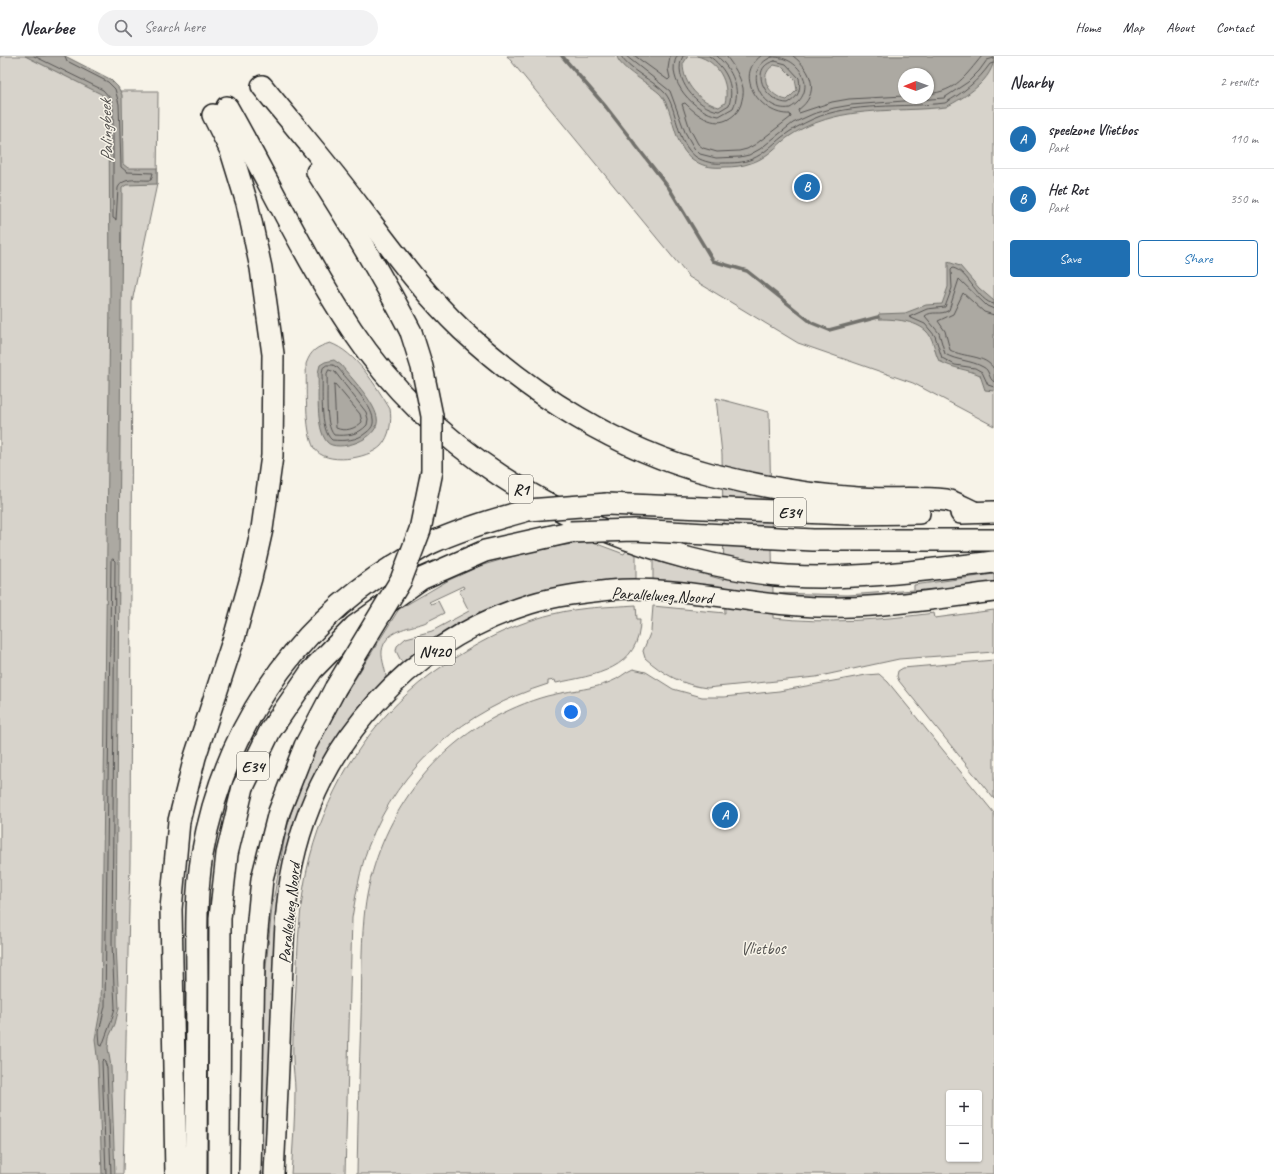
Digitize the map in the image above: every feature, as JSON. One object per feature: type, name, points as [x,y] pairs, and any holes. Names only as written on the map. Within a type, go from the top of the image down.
[{"type":"highway","points":[[250,1174],[254,961],[262,879],[279,812],[305,746],[335,689],[400,580],[420,530],[432,471],[432,416],[422,367],[411,332],[390,291],[365,249],[262,86],[360,207],[393,251],[461,329],[502,365],[530,386],[581,419],[660,458],[710,474],[806,493],[857,498],[948,500],[984,512]]},
{"type":"highway","name":"R1","points":[[176,1174],[171,909],[179,821],[195,757],[235,635],[251,578],[262,529],[272,456],[273,354],[261,268],[247,203],[220,111],[353,331],[410,402],[443,433],[509,482],[547,504],[584,522],[625,539],[665,552],[750,572],[786,576],[822,577],[909,572],[994,562]]},
{"type":"highway","name":"E34","points":[[196,1174],[197,908],[202,857],[213,805],[235,745],[256,703],[289,658],[330,614],[369,581],[429,544],[479,523],[528,510],[607,504],[849,514],[984,512]]},
{"type":"highway","name":"E34","points":[[219,1174],[220,918],[227,854],[242,787],[270,731],[312,670],[355,626],[421,579],[484,551],[570,532],[634,530],[813,540],[994,540]]},
{"type":"highway","name":"Parallelweg Noord","points":[[274,1174],[286,913],[293,864],[303,828],[315,795],[332,762],[353,730],[376,702],[401,676],[448,642],[496,616],[531,604],[563,596],[611,590],[633,590],[668,592],[795,606],[854,607],[994,592]]},
{"type":"highway","name":"Parallelweg Noord","points":[[284,1174],[296,910],[304,862],[313,828],[327,795],[351,750],[376,716],[398,693],[419,676],[448,655],[515,621],[552,609],[600,601],[630,599],[668,601],[762,613],[816,616],[860,616],[994,602]]},
{"type":"green space","points":[[0,56],[45,56],[118,91],[158,91],[157,184],[132,302],[130,863],[123,1174],[0,1174]]},
{"type":"green space","points":[[507,56],[994,56],[994,426],[913,383],[798,343],[689,277]]},
{"type":"green space","points":[[330,343],[339,347],[357,362],[372,380],[390,409],[390,428],[381,446],[375,451],[347,459],[327,457],[320,454],[314,448],[307,419],[306,364],[312,352],[321,346]]},
{"type":"green space","points":[[716,398],[769,412],[773,593],[848,595],[914,590],[914,585],[994,574],[994,587],[923,596],[773,601],[773,618],[834,621],[894,618],[934,613],[935,618],[994,610],[994,652],[899,659],[816,677],[707,688],[698,687],[673,678],[645,658],[643,651],[651,631],[653,606],[725,613],[724,594],[653,586],[653,560],[724,580],[722,454]]},
{"type":"green space","points":[[597,541],[597,544],[624,554],[626,551],[636,554],[636,585],[598,586],[406,663],[401,661],[396,651],[397,646],[406,638],[432,631],[469,611],[459,591],[464,588],[463,586],[429,602],[431,604],[438,601],[444,613],[424,623],[392,634],[384,644],[382,659],[386,674],[386,682],[303,813],[269,1174],[261,1174],[263,997],[272,907],[285,836],[291,813],[311,758],[327,727],[345,695],[399,609],[449,580],[480,566],[521,554],[558,546]]},
{"type":"green space","points":[[636,605],[637,619],[640,619],[638,636],[633,649],[624,660],[600,673],[556,683],[555,680],[548,681],[548,684],[518,695],[489,709],[463,725],[438,744],[417,766],[398,791],[381,818],[368,847],[360,873],[352,918],[345,1174],[291,1174],[295,1100],[293,1032],[301,905],[306,873],[318,830],[340,780],[371,733],[408,693],[444,665],[488,638],[520,624],[553,614],[584,609]]},
{"type":"green space","points":[[994,660],[994,799],[899,681],[897,676],[898,671],[903,668]]},
{"type":"green space","name":"Vlietbos","points":[[633,669],[646,672],[673,689],[702,697],[724,697],[779,691],[879,674],[888,682],[994,813],[994,1174],[357,1174],[364,918],[369,887],[377,857],[389,829],[404,801],[423,776],[444,753],[468,733],[509,710],[540,698],[590,688],[616,679]]},
{"type":"water","points":[[25,56],[65,56],[110,79],[118,87],[122,95],[123,164],[128,168],[157,168],[157,184],[126,185],[122,188],[116,944],[119,1008],[115,1024],[109,1037],[108,1048],[111,1067],[115,1174],[102,1174],[98,1065],[95,1039],[101,1006],[102,946],[110,301],[109,108],[108,101],[101,94]]},
{"type":"water","points":[[617,56],[688,56],[683,64],[689,85],[705,101],[719,107],[725,103],[726,95],[726,88],[721,74],[711,63],[697,56],[994,56],[993,65],[984,80],[970,93],[946,107],[865,112],[833,117],[800,130],[756,161],[738,166],[717,167],[702,165],[688,155],[682,147],[666,102],[661,95],[623,66]],"holes":[[[774,65],[783,67],[795,79],[797,90],[787,100],[775,95],[767,86],[766,80],[766,75]]]},
{"type":"water","points":[[948,262],[960,266],[979,288],[994,301],[994,391],[985,390],[980,375],[939,361],[932,340],[923,329],[917,325],[910,322],[879,319],[878,317],[879,314],[905,313],[926,305],[942,304],[948,287]]},
{"type":"water","points":[[334,360],[341,365],[362,390],[375,410],[377,417],[377,425],[373,432],[366,438],[348,445],[339,446],[332,445],[327,442],[323,436],[319,418],[318,373],[320,365]]},
{"type":"waterway","points":[[562,56],[606,107],[669,188],[713,261],[747,271],[812,323],[829,330],[878,317]]},
{"type":"place","name":"Het Rot","points":[[807,187]]},
{"type":"place","name":"speelzone Vlietbos","points":[[725,815]]},
{"type":"water label","name":"Palingbeek","points":[[106,131]]}]
